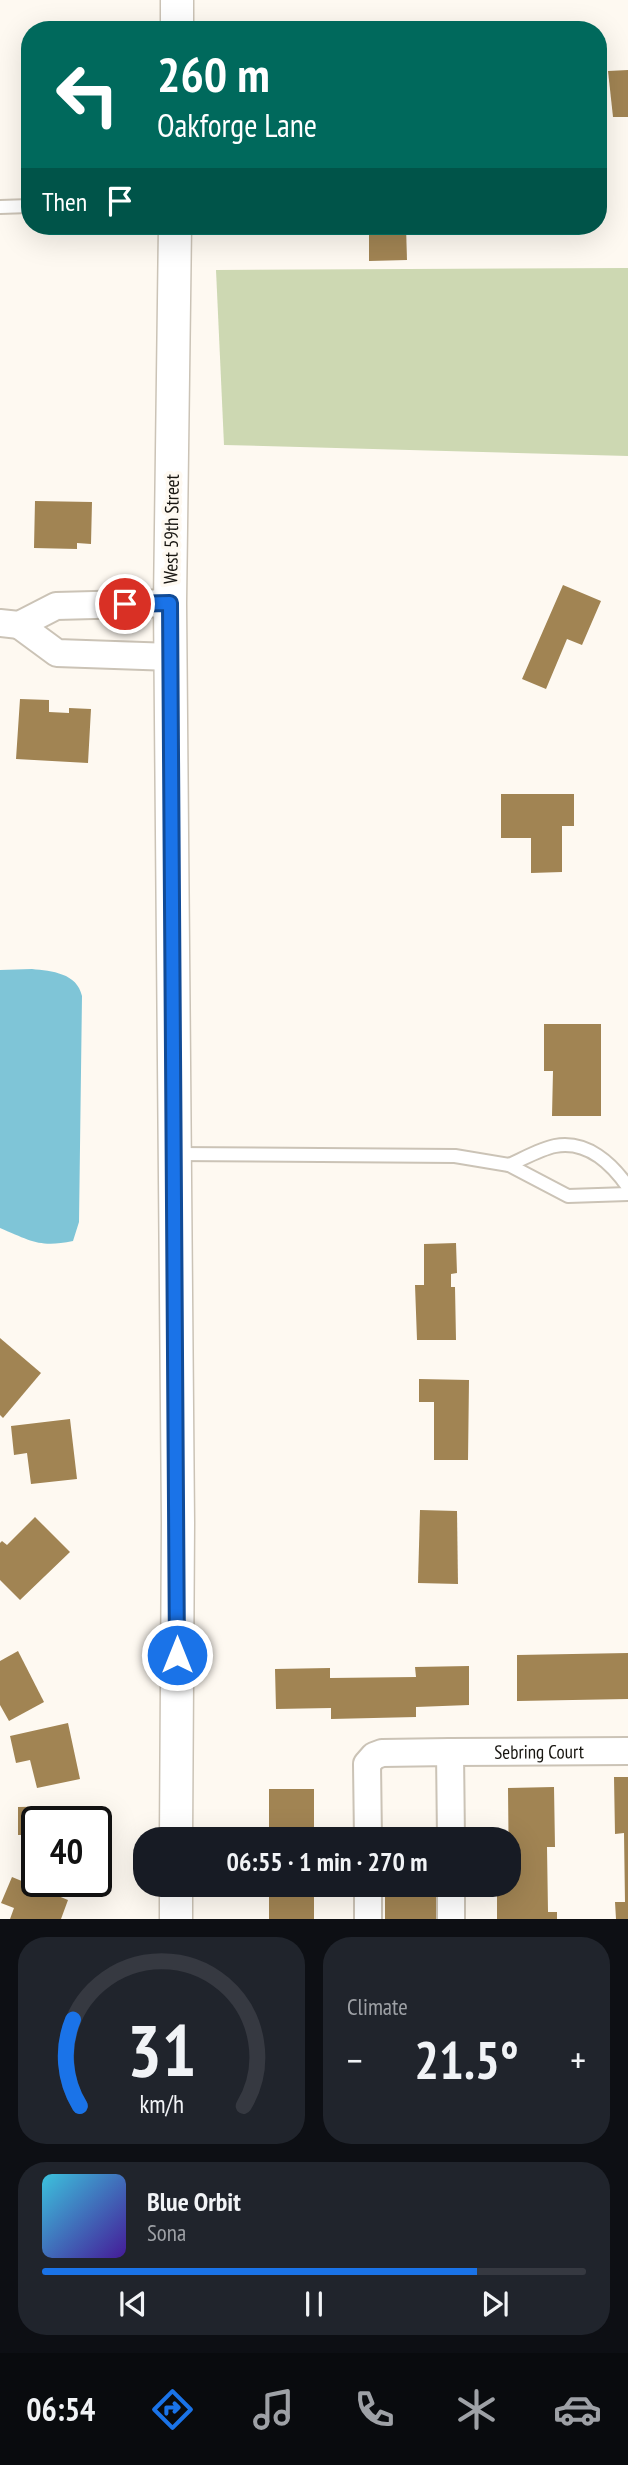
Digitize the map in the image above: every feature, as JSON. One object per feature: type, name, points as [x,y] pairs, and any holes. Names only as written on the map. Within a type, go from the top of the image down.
[{"type":"street","points":[[177,0],[177,21]]},
{"type":"street","name":"West 59th Street","points":[[175,235],[170,603],[178,1511],[176,1827]]},
{"type":"street","points":[[10,624],[56,606],[170,603]]},
{"type":"street","points":[[10,624],[57,653],[172,657]]},
{"type":"street","name":"Sebring Court","points":[[368,1827],[367,1764],[382,1753],[628,1751]]},
{"type":"street","points":[[450,1752],[451,1827]]},
{"type":"street","points":[[176,1897],[176,1919]]},
{"type":"street","points":[[368,1897],[368,1919]]},
{"type":"street","points":[[451,1897],[451,1919]]},
{"type":"lane","points":[[0,207],[21,206]]},
{"type":"lane","points":[[509,1165],[555,1146],[580,1146],[614,1166],[628,1187]]},
{"type":"lane","points":[[174,1154],[454,1156],[509,1165],[568,1196],[628,1194]]},
{"type":"green space","points":[[628,268],[628,456],[224,445],[216,270]]},
{"type":"water","points":[[32,969],[55,972],[69,978],[75,982],[82,996],[79,1222],[73,1241],[52,1244],[36,1242],[0,1228],[0,970]]},
{"type":"building","points":[[628,70],[628,117],[613,117],[608,71]]},
{"type":"building","points":[[369,235],[406,235],[407,260],[369,261]]},
{"type":"building","points":[[35,501],[92,502],[91,544],[77,543],[77,549],[34,548]]},
{"type":"building","points":[[563,585],[601,601],[582,645],[567,639],[546,689],[522,679]]},
{"type":"building","points":[[20,699],[49,700],[49,712],[69,713],[69,708],[91,709],[88,763],[16,759]]},
{"type":"building","points":[[501,794],[574,794],[574,826],[562,826],[562,872],[531,873],[531,838],[501,838]]},
{"type":"building","points":[[544,1024],[601,1024],[601,1116],[552,1116],[553,1071],[544,1071]]},
{"type":"building","points":[[456,1243],[457,1273],[451,1274],[451,1287],[455,1287],[456,1340],[417,1340],[415,1285],[424,1285],[424,1244]]},
{"type":"building","points":[[0,1338],[41,1373],[3,1418],[0,1415]]},
{"type":"building","points":[[419,1379],[469,1380],[468,1460],[434,1460],[434,1402],[419,1402]]},
{"type":"building","points":[[70,1419],[77,1479],[31,1484],[27,1453],[14,1455],[11,1426]]},
{"type":"building","points":[[420,1510],[457,1511],[458,1584],[418,1583]]},
{"type":"building","points":[[35,1517],[70,1552],[20,1600],[0,1580],[0,1543],[2,1541],[7,1545]]},
{"type":"building","points":[[18,1651],[44,1702],[9,1721],[0,1705],[0,1661]]},
{"type":"building","points":[[628,1653],[628,1699],[517,1701],[517,1655]]},
{"type":"building","points":[[469,1666],[469,1705],[416,1707],[416,1717],[331,1719],[331,1708],[276,1709],[275,1669],[330,1668],[330,1678],[416,1677],[415,1667]]},
{"type":"building","points":[[68,1723],[80,1779],[37,1788],[30,1760],[16,1763],[10,1736]]},
{"type":"building","points":[[614,1777],[628,1777],[628,1919],[616,1919],[615,1902],[625,1902],[624,1833],[615,1834]]},
{"type":"building","points":[[554,1787],[555,1847],[547,1847],[548,1912],[557,1912],[557,1919],[497,1919],[497,1897],[521,1897],[521,1827],[508,1827],[508,1788]]},
{"type":"building","points":[[269,1789],[314,1789],[314,1827],[269,1827]]},
{"type":"building","points":[[18,1807],[21,1807],[21,1835],[18,1835]]},
{"type":"building","points":[[12,1877],[21,1881],[21,1897],[61,1897],[68,1900],[61,1919],[10,1919],[14,1908],[1,1903]]},
{"type":"building","points":[[269,1897],[314,1897],[314,1919],[269,1919]]},
{"type":"building","points":[[385,1897],[443,1897],[443,1919],[385,1919]]},
{"type":"route","points":[[125,604],[170,603],[177,1655]]}]
